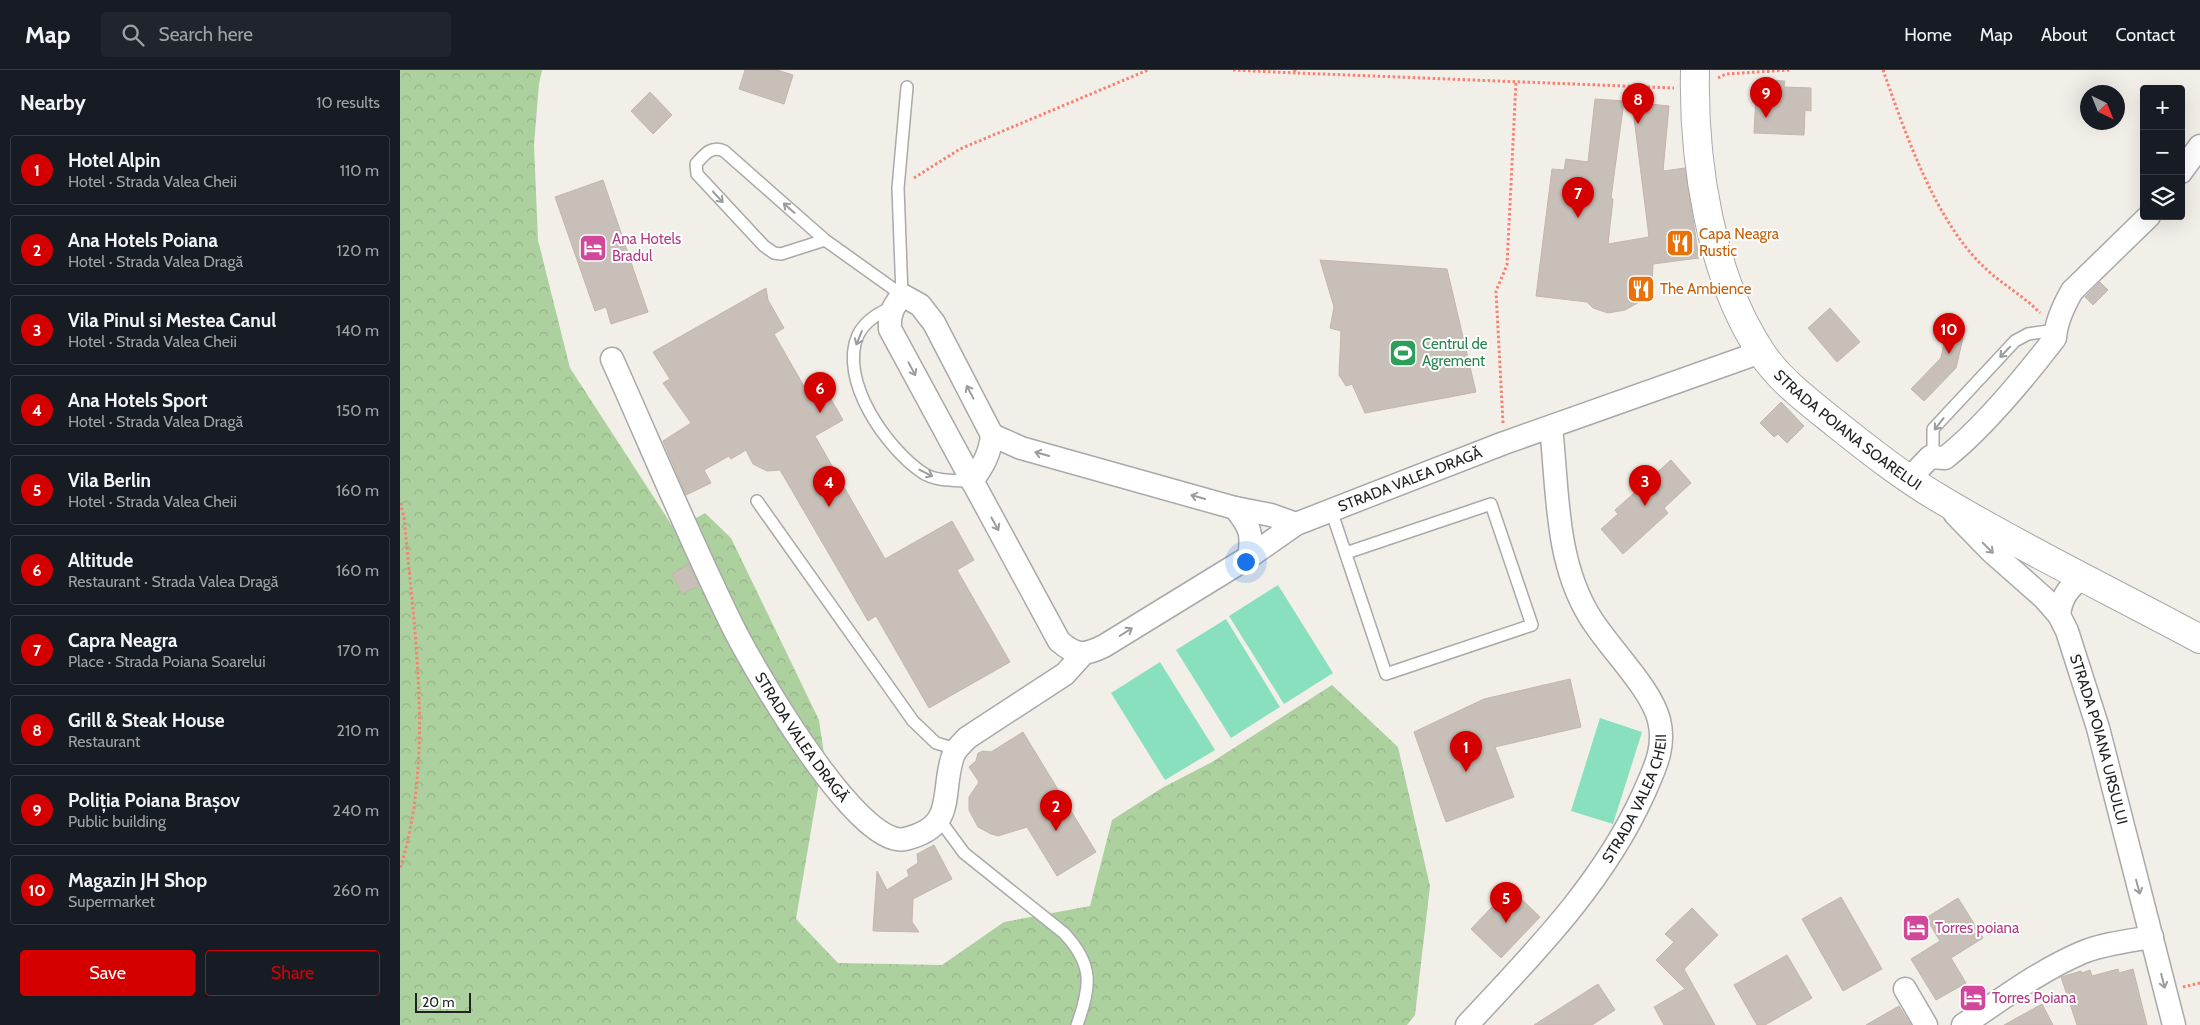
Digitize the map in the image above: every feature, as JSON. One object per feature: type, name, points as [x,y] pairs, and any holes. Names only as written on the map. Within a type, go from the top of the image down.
[{"type":"street","name":"STRADA POIANA SOARELUI","points":[[1695,79],[1698,154],[1717,252],[1733,296],[1761,352],[1774,369],[1822,412],[1909,479],[1942,500],[2200,639]]},
{"type":"street","points":[[2185,167],[2200,146]]},
{"type":"street","points":[[1909,479],[1932,455],[1945,458],[1958,448],[2032,368],[2055,338],[2051,331],[2072,291],[2145,220]]},
{"type":"street","points":[[972,481],[985,463],[990,451],[992,435],[934,323],[920,305],[898,301],[889,317],[890,328],[972,481],[1059,641],[1070,650],[1083,654]]},
{"type":"street","name":"STRADA VALEA DRAGĂ","points":[[956,749],[967,738],[1065,674],[1083,654],[1104,646],[1249,557],[1296,524],[1504,443],[1761,352]]},
{"type":"street","name":"STRADA VALEA DRAGĂ","points":[[612,359],[730,623],[789,725],[849,805],[876,832],[902,840],[927,830],[939,819]]},
{"type":"street","name":"STRADA VALEA CHEII","points":[[1467,1025],[1538,948],[1604,866],[1631,821],[1660,755],[1662,734],[1650,699],[1589,616],[1567,561],[1560,524],[1551,427]]},
{"type":"street","points":[[992,435],[1021,448],[1235,508],[1271,514],[1296,524]]},
{"type":"street","name":"STRADA POIANA URSULUI","points":[[1942,500],[1992,552],[2059,615],[2067,631],[2098,728],[2174,1025]]},
{"type":"street","points":[[1235,508],[1249,527],[1252,539],[1249,557]]},
{"type":"street","points":[[2059,615],[2060,604],[2065,594],[2072,584],[2083,576]]},
{"type":"street","points":[[939,819],[948,796],[952,760],[956,749]]},
{"type":"street","points":[[1963,1025],[2052,967],[2082,952],[2152,937]]},
{"type":"street","points":[[1905,989],[1926,1025]]},
{"type":"lane","points":[[898,301],[898,188],[907,87]]},
{"type":"lane","points":[[825,240],[782,254],[774,253],[764,246],[697,174],[696,164],[711,150],[718,148],[724,151],[898,301]]},
{"type":"lane","points":[[898,301],[877,314],[858,335],[852,360],[864,400],[878,428],[904,457],[924,474],[943,480],[972,481]]},
{"type":"lane","points":[[1932,455],[1934,429],[1960,400],[2016,342],[2028,334],[2051,331]]},
{"type":"lane","points":[[757,500],[913,721],[936,743],[956,749]]},
{"type":"lane","points":[[1331,510],[1386,674],[1532,625],[1492,504],[1346,553]]},
{"type":"lane","points":[[939,819],[964,853],[1064,933],[1077,947],[1086,963],[1087,986],[1084,1007],[1077,1025]]},
{"type":"path","points":[[898,188],[960,149],[1148,70]]},
{"type":"path","points":[[1233,70],[1296,71],[1516,82],[1695,79],[1726,74],[1789,70]]},
{"type":"path","points":[[1883,70],[1917,159],[1952,230],[1984,267],[2027,299],[2051,331]]},
{"type":"path","points":[[1504,443],[1496,291],[1507,265],[1516,82]]},
{"type":"path","points":[[400,503],[404,516],[418,686],[417,781],[407,848],[400,869]]},
{"type":"green space","points":[[400,70],[542,70],[534,145],[538,240],[570,368],[675,530],[705,513],[731,538],[819,720],[824,754],[796,919],[838,963],[942,965],[1004,922],[1090,906],[1112,820],[1162,788],[1212,762],[1332,685],[1398,747],[1430,886],[1415,1015],[1407,1025],[400,1025]]},
{"type":"green space","points":[[1278,585],[1333,673],[1284,704],[1229,616]]},
{"type":"green space","points":[[1226,619],[1280,707],[1231,738],[1176,650]]},
{"type":"green space","points":[[1160,662],[1215,750],[1165,780],[1111,693]]},
{"type":"green space","points":[[1600,718],[1642,732],[1613,824],[1571,811]]},
{"type":"building","points":[[745,70],[777,70],[793,75],[784,104],[739,89]]},
{"type":"building","points":[[1760,80],[1785,81],[1784,87],[1811,88],[1811,111],[1805,110],[1804,135],[1754,133],[1756,94],[1760,94]]},
{"type":"building","points":[[650,92],[672,115],[653,134],[631,111]]},
{"type":"building","points":[[1595,99],[1624,101],[1611,198],[1613,199],[1608,244],[1649,237],[1632,102],[1669,106],[1663,171],[1685,168],[1699,258],[1653,264],[1652,285],[1643,300],[1625,310],[1608,313],[1593,308],[1587,302],[1536,296],[1552,169],[1564,170],[1566,159],[1588,162]]},
{"type":"building","points":[[603,180],[648,312],[611,324],[606,307],[595,311],[555,197]]},
{"type":"building","name":"Centrul de Agrement","points":[[1320,260],[1447,269],[1476,392],[1365,413],[1352,384],[1346,386],[1339,375],[1341,331],[1330,328],[1334,307]]},
{"type":"building","points":[[2100,282],[2108,290],[2093,305],[2085,297]]},
{"type":"building","points":[[766,288],[768,300],[784,328],[774,334],[813,402],[828,394],[843,420],[815,436],[885,559],[952,521],[974,560],[957,570],[1010,662],[929,708],[876,616],[868,621],[780,470],[767,471],[753,464],[746,450],[731,459],[729,456],[704,470],[711,483],[686,495],[663,441],[691,423],[663,383],[670,379],[653,352]]},
{"type":"building","points":[[1830,308],[1860,342],[1837,362],[1808,328]]},
{"type":"building","points":[[1947,327],[1963,338],[1956,368],[1924,401],[1911,389],[1941,358]]},
{"type":"building","points":[[1781,402],[1804,426],[1787,443],[1778,434],[1774,437],[1760,423]]},
{"type":"building","points":[[1671,460],[1691,483],[1664,508],[1668,513],[1623,554],[1601,529],[1618,514],[1615,510]]},
{"type":"building","points":[[689,564],[699,586],[682,594],[672,574]]},
{"type":"building","points":[[1570,679],[1581,727],[1495,747],[1514,797],[1446,822],[1414,732],[1484,699]]},
{"type":"building","points":[[1023,732],[1096,852],[1057,876],[1027,827],[998,836],[991,834],[978,827],[969,810],[969,797],[979,782],[969,767],[976,761],[978,753],[983,751],[991,752]]},
{"type":"building","points":[[934,845],[952,879],[913,899],[912,922],[919,932],[873,931],[877,871],[887,890],[909,876],[907,870],[918,863],[917,854]]},
{"type":"building","points":[[1510,888],[1540,917],[1501,958],[1471,929]]},
{"type":"building","points":[[1841,897],[1882,969],[1843,991],[1802,919]]},
{"type":"building","points":[[1958,898],[1983,938],[1951,958],[1966,983],[1936,1000],[1911,959],[1940,941],[1926,918]]},
{"type":"building","points":[[1692,908],[1718,935],[1684,969],[1715,1025],[1664,1025],[1654,1007],[1685,989],[1656,960],[1674,942],[1665,934]]},
{"type":"building","points":[[1787,955],[1812,998],[1765,1025],[1757,1025],[1734,985]]},
{"type":"building","points":[[2118,969],[2119,973],[2133,969],[2147,1025],[2077,1025],[2061,977],[2090,970],[2092,976]]},
{"type":"building","points":[[1598,984],[1615,1010],[1592,1025],[1534,1025]]},
{"type":"building","points":[[2042,1004],[2053,1025],[2004,1025]]},
{"type":"building","points":[[1899,1006],[1911,1025],[1866,1025]]},
{"type":"place","name":"Poliția Poiana Brașov","points":[[1766,118]]},
{"type":"place","name":"Grill & Steak House","points":[[1638,124]]},
{"type":"place","name":"Capra Neagra","points":[[1578,218]]},
{"type":"place","name":"Capa Neagra Rustic","points":[[1680,243]]},
{"type":"place","name":"Ana Hotels Bradul","points":[[593,248]]},
{"type":"place","name":"The Ambience","points":[[1641,289]]},
{"type":"place","name":"Centrul de Agrement","points":[[1403,353]]},
{"type":"place","name":"Magazin JH Shop","points":[[1949,354]]},
{"type":"place","name":"Altitude","points":[[820,413]]},
{"type":"place","name":"Vila Pinul si Mestea Canul","points":[[1645,506]]},
{"type":"place","name":"Ana Hotels Sport","points":[[829,507]]},
{"type":"place","name":"Hotel Alpin","points":[[1466,772]]},
{"type":"place","name":"Ana Hotels Poiana","points":[[1056,831]]},
{"type":"place","name":"Vila Berlin","points":[[1506,923]]},
{"type":"place","name":"Torres poiana","points":[[1916,928]]},
{"type":"place","name":"Torres Poiana","points":[[1973,998]]}]
